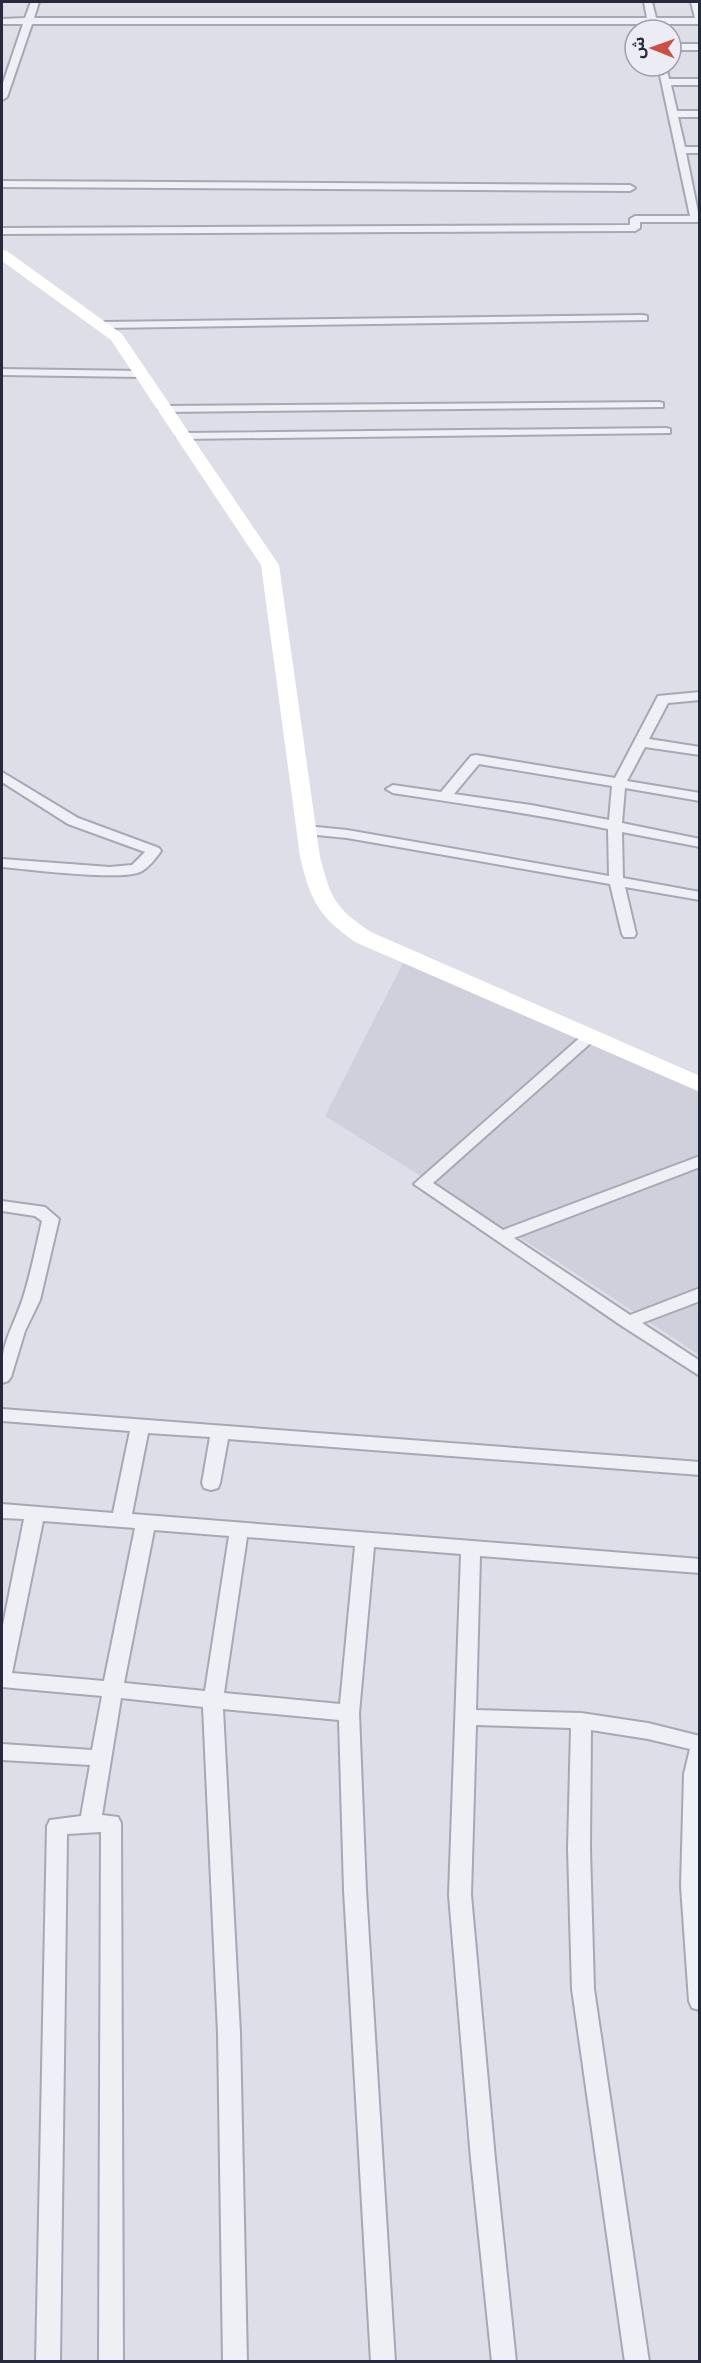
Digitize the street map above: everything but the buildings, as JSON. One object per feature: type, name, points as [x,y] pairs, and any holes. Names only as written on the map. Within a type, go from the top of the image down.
[{"type":"main road","points":[[2,254],[117,337],[270,565],[306,830],[316,881],[325,904],[339,920],[363,937],[699,1085]]},
{"type":"street","points":[[2,97],[12,72],[15,52],[35,2]]},
{"type":"street","points":[[648,2],[651,18]]},
{"type":"street","points":[[683,23],[699,21],[694,2]]},
{"type":"street","points":[[2,21],[623,26]]},
{"type":"street","points":[[683,47],[699,47]]},
{"type":"street","points":[[2,72],[12,72]]},
{"type":"street","points":[[2,231],[635,228],[635,219],[698,219],[664,78]]},
{"type":"street","points":[[665,82],[699,82]]},
{"type":"street","points":[[672,114],[699,114]]},
{"type":"street","points":[[681,150],[699,150]]},
{"type":"street","points":[[2,184],[630,188]]},
{"type":"street","points":[[103,325],[644,318]]},
{"type":"street","points":[[2,372],[142,374]]},
{"type":"street","points":[[165,409],[658,405]]},
{"type":"street","points":[[183,436],[666,431]]},
{"type":"street","points":[[629,934],[616,881],[615,826],[619,783],[663,699],[699,696]]},
{"type":"street","points":[[640,742],[699,752]]},
{"type":"street","points":[[442,798],[476,759],[699,797]]},
{"type":"street","points":[[2,776],[73,821],[154,851],[136,869],[110,871],[2,863]]},
{"type":"street","points":[[393,789],[442,798],[531,809],[699,843]]},
{"type":"street","points":[[306,830],[347,834],[699,896]]},
{"type":"street","points":[[589,1037],[422,1184],[699,1370]]},
{"type":"street","points":[[501,1237],[699,1161]]},
{"type":"street","points":[[2,1206],[39,1211],[51,1218],[31,1300],[16,1330],[2,1377]]},
{"type":"street","points":[[628,1322],[699,1294]]},
{"type":"street","points":[[2,1415],[697,1472]]},
{"type":"street","points":[[121,1520],[140,1426]]},
{"type":"street","points":[[211,1483],[220,1432]]},
{"type":"street","points":[[2,1511],[699,1566]]},
{"type":"street","points":[[35,1514],[2,1678],[113,1688],[213,1702],[349,1713]]},
{"type":"street","points":[[90,1823],[113,1688],[146,1522]]},
{"type":"street","points":[[235,2361],[229,2033],[213,1702],[239,1530]]},
{"type":"street","points":[[364,1539],[349,1713],[355,1890],[383,2361]]},
{"type":"street","points":[[471,1548],[460,1894],[483,2159],[504,2361]]},
{"type":"street","points":[[466,1717],[581,1721],[648,1731],[699,1744]]},
{"type":"street","points":[[581,1721],[579,1849],[583,1989],[637,2361]]},
{"type":"street","points":[[699,1750],[694,1774],[692,1886],[699,2001]]},
{"type":"street","points":[[2,1752],[100,1758]]},
{"type":"street","points":[[48,2361],[57,1826],[90,1823],[111,1823],[111,2361]]},
{"type":"shaded area","points":[[405,959],[699,1089],[699,1355],[557,1261],[325,1116]]}]
